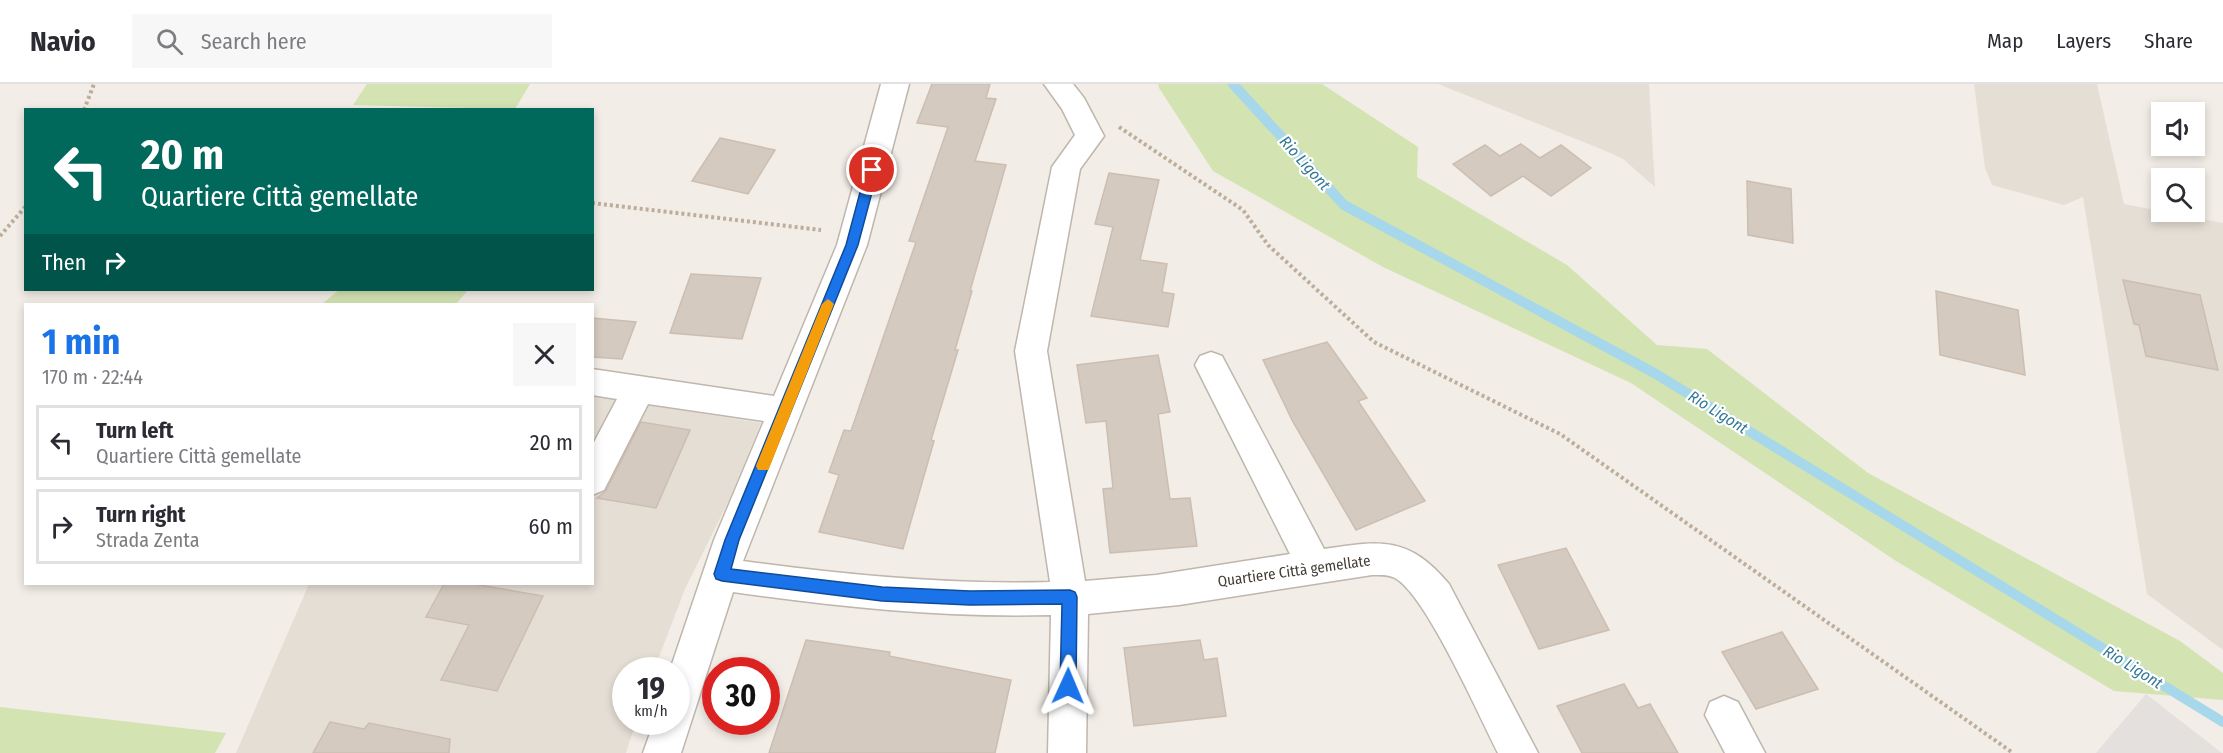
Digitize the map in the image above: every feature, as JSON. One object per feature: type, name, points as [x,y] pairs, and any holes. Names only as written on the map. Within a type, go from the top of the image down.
[{"type":"street","points":[[690,669],[732,540],[855,234],[895,84]]},
{"type":"street","points":[[1058,84],[1074,105],[1103,131],[1066,167],[1031,351],[1070,597],[1067,753]]},
{"type":"street","points":[[1210,365],[1315,567]]},
{"type":"street","points":[[594,382],[785,411]]},
{"type":"street","points":[[594,476],[639,388]]},
{"type":"street","name":"Quartiere Città gemellate","points":[[722,574],[882,594],[970,598],[1070,597],[1134,594],[1315,567],[1376,559],[1393,560],[1408,567],[1422,578],[1436,596],[1519,753]]},
{"type":"street","points":[[1724,715],[1746,753]]},
{"type":"street","points":[[662,753],[668,735]]},
{"type":"path","points":[[85,108],[94,84]]},
{"type":"path","points":[[1103,131],[1243,210],[1268,245],[1374,342],[1560,434],[2013,753]]},
{"type":"path","points":[[594,202],[855,234]]},
{"type":"path","points":[[0,236],[24,208]]},
{"type":"shaded area","points":[[1438,84],[1649,84],[1655,187],[1623,159]]},
{"type":"shaded area","points":[[1974,84],[2097,84],[2124,204],[2151,209],[2151,222],[2205,222],[2205,220],[2223,223],[2223,650],[2147,594],[2083,197],[2064,205],[1992,185],[1985,168]]},
{"type":"shaded area","points":[[594,396],[761,423],[730,498],[685,589],[659,657],[612,657],[612,735],[632,735],[626,753],[236,753],[309,585],[594,585]]},
{"type":"shaded area","points":[[2146,694],[2222,753],[2096,753]]},
{"type":"green space","points":[[367,84],[530,84],[516,108],[353,105]]},
{"type":"green space","points":[[1158,84],[1322,84],[1418,147],[1417,177],[1567,265],[1657,345],[1707,349],[1868,473],[2180,641],[2223,673],[2223,700],[2114,691],[1896,561],[1631,383],[1383,267],[1213,171]]},
{"type":"green space","points":[[338,291],[467,291],[457,303],[323,303]]},
{"type":"green space","points":[[0,707],[226,733],[215,753],[0,753]]},
{"type":"building","points":[[932,84],[990,84],[986,98],[996,99],[975,161],[1006,165],[970,291],[972,291],[955,350],[958,350],[931,440],[934,441],[903,549],[819,532],[839,475],[829,472],[844,430],[851,431],[916,242],[909,241],[948,127],[917,123]]},
{"type":"building","points":[[720,138],[775,150],[748,194],[692,181]]},
{"type":"building","points":[[1521,144],[1540,158],[1561,145],[1591,168],[1551,196],[1523,176],[1491,196],[1453,164],[1485,145],[1500,156]]},
{"type":"building","points":[[1109,173],[1159,180],[1140,260],[1167,264],[1162,292],[1174,294],[1168,327],[1091,316],[1113,227],[1095,224]]},
{"type":"building","points":[[1747,181],[1791,189],[1793,243],[1748,235]]},
{"type":"building","points":[[691,274],[761,278],[742,339],[670,333]]},
{"type":"building","points":[[2123,280],[2200,295],[2218,370],[2146,356],[2139,325],[2134,324]]},
{"type":"building","points":[[1936,291],[2018,310],[2025,375],[1940,355]]},
{"type":"building","points":[[594,318],[636,322],[622,359],[594,357]]},
{"type":"building","points":[[1327,342],[1367,398],[1358,401],[1425,501],[1356,530],[1293,422],[1263,360]]},
{"type":"building","points":[[1158,355],[1170,412],[1158,414],[1170,499],[1190,498],[1197,546],[1110,553],[1103,489],[1113,488],[1106,421],[1086,423],[1077,365]]},
{"type":"building","points":[[641,422],[690,430],[656,508],[597,498],[606,491]]},
{"type":"building","points":[[1566,548],[1609,630],[1539,649],[1498,565]]},
{"type":"building","points":[[443,585],[480,585],[543,596],[497,691],[441,680],[469,625],[426,617]]},
{"type":"building","points":[[1782,632],[1818,689],[1756,709],[1722,652]]},
{"type":"building","points":[[806,640],[890,652],[889,656],[1011,680],[995,753],[769,753],[775,735],[780,735],[780,719]]},
{"type":"building","points":[[1200,640],[1204,660],[1217,658],[1226,716],[1134,726],[1124,648]]},
{"type":"building","points":[[1624,684],[1638,708],[1650,704],[1678,753],[1582,753],[1557,706]]},
{"type":"building","points":[[330,722],[364,729],[369,723],[450,739],[449,753],[313,753]]},
{"type":"waterway","name":"Rio Ligont","points":[[1233,84],[1344,205],[1656,374],[2223,722]]},
{"type":"slow traffic","points":[[763,466],[828,304]]},
{"type":"route","points":[[872,170],[852,245],[732,540],[722,574],[882,594],[970,598],[1070,597],[1068,686]]}]
